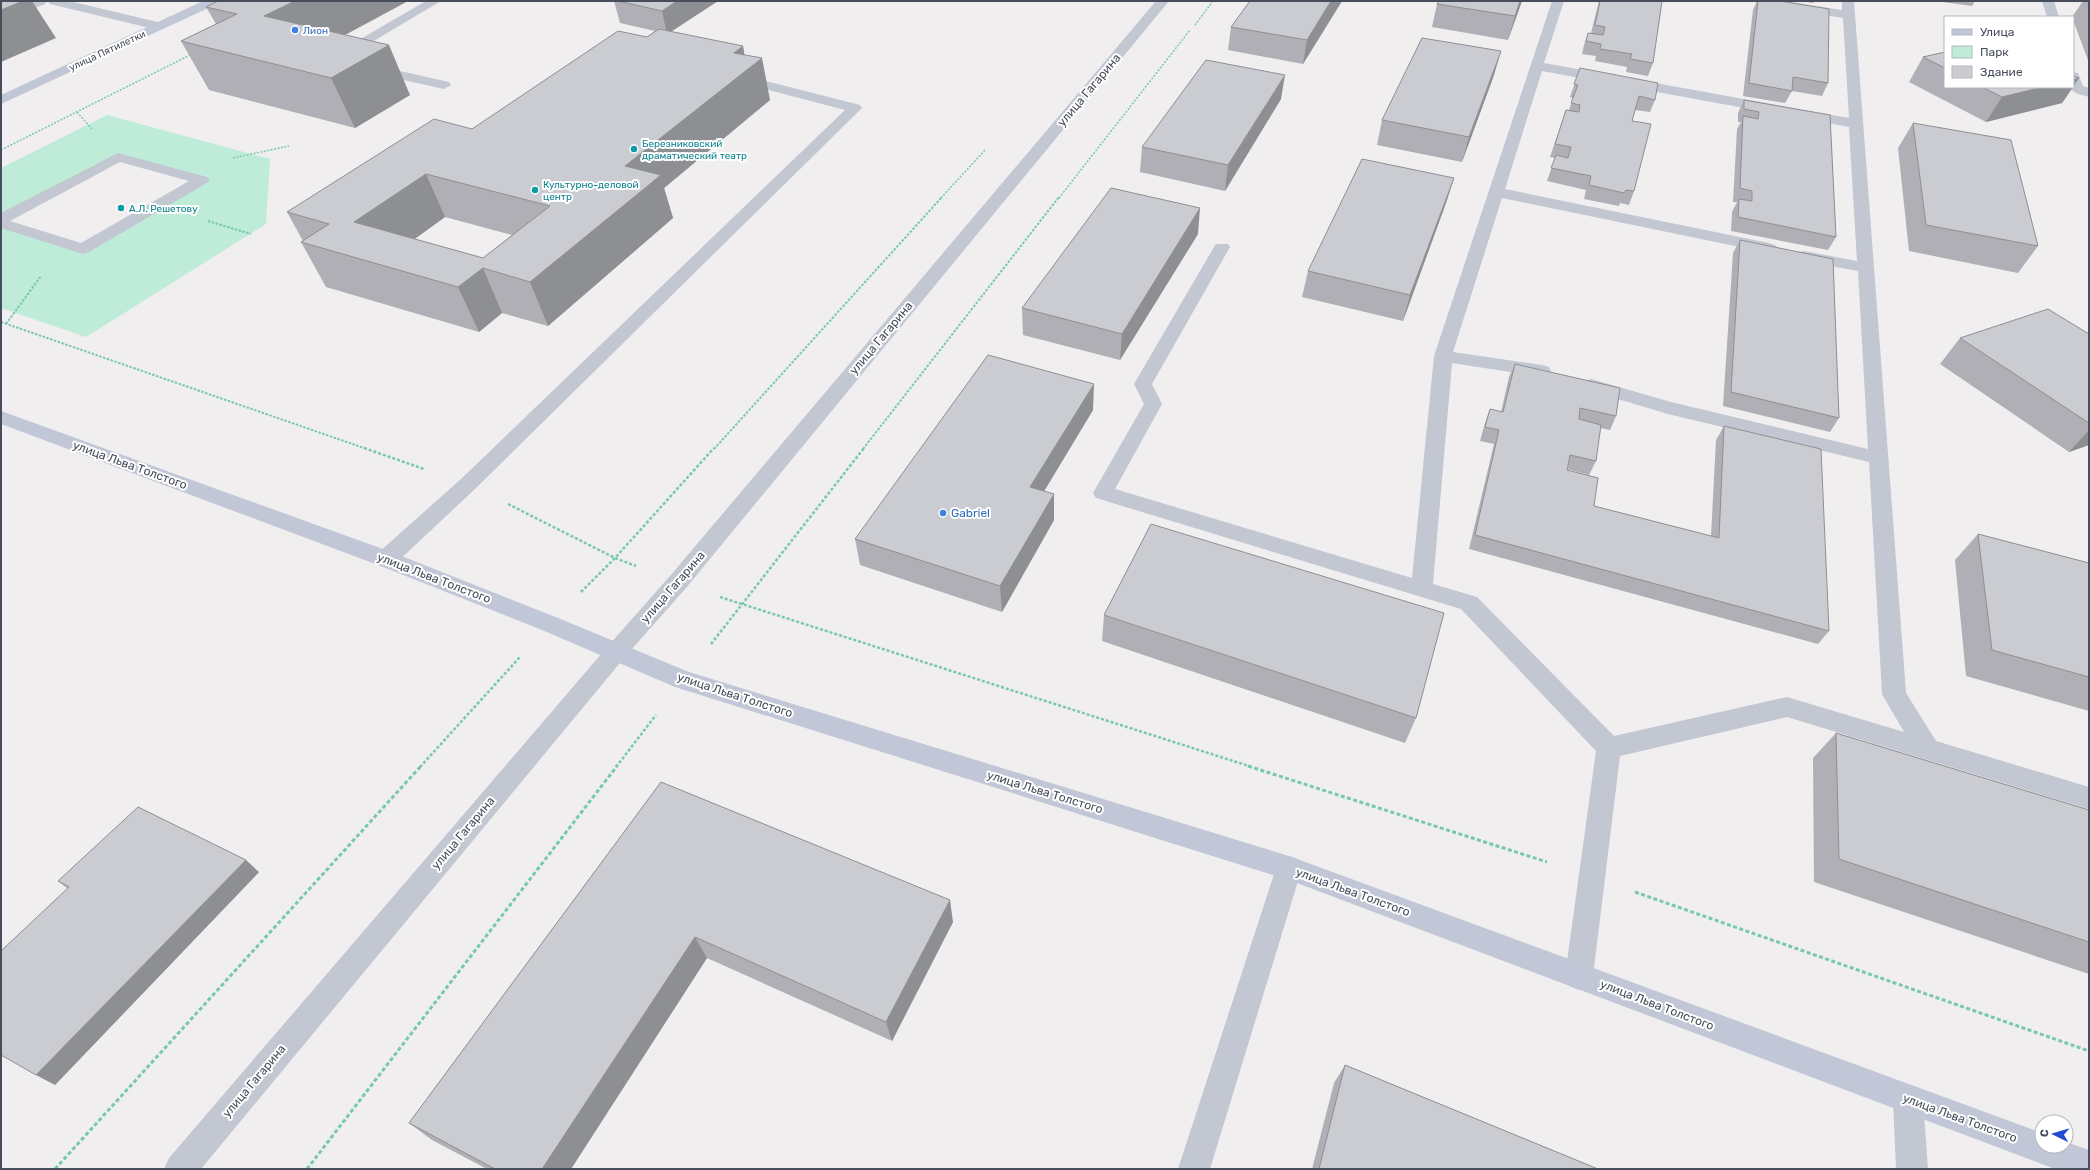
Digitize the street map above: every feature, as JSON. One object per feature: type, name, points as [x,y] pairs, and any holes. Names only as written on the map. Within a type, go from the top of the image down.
[{"type":"street","points":[[1,18],[42,1]]},
{"type":"street","points":[[54,1],[158,26]]},
{"type":"street","name":"улица Пятилетки","points":[[1,100],[213,1]]},
{"type":"street","points":[[435,1],[331,60],[444,85]]},
{"type":"street","name":"улица Гагарина","points":[[180,1169],[616,652],[678,582],[1163,1]]},
{"type":"street","points":[[1422,589],[1443,356],[1558,1]]},
{"type":"street","points":[[1761,1],[1849,8],[1894,694],[1927,749]]},
{"type":"street","points":[[2048,1],[2053,16]]},
{"type":"street","points":[[1537,66],[1857,124]]},
{"type":"street","points":[[386,559],[468,484],[855,108],[726,75]]},
{"type":"street","points":[[2074,79],[2077,89],[2089,93]]},
{"type":"street","points":[[1,219],[118,157],[202,180],[84,249],[1,222]]},
{"type":"street","points":[[1496,192],[1866,268]]},
{"type":"street","points":[[1222,247],[1143,384],[1153,404],[1104,493],[1469,603],[1609,748]]},
{"type":"street","points":[[1443,356],[1538,369],[1668,408],[1879,458]]},
{"type":"street","name":"улица Льва Толстого","points":[[1,417],[386,559],[550,624],[683,680],[1290,868],[2089,1166]]},
{"type":"street","points":[[1609,748],[1787,707],[2089,798]]},
{"type":"street","points":[[1579,976],[1609,748]]},
{"type":"street","points":[[1194,1169],[1290,868]]},
{"type":"street","points":[[1908,1099],[1912,1169]]},
{"type":"path","points":[[307,1169],[741,605],[1213,1]]},
{"type":"path","points":[[1,150],[198,51]]},
{"type":"path","points":[[56,1169],[550,624],[616,558],[985,149]]},
{"type":"path","points":[[6,324],[65,243]]},
{"type":"path","points":[[1,322],[468,484],[616,558],[741,605],[1592,876],[2089,1051]]},
{"type":"green space","points":[[107,115],[270,159],[266,224],[86,337],[1,308],[1,223],[84,249],[202,181],[118,157],[1,219],[1,168]]},
{"type":"building","points":[[1,1],[23,1],[1,10]]},
{"type":"building","points":[[218,1],[295,1],[264,16],[389,45],[331,78],[181,41],[237,14],[206,7]]},
{"type":"building","points":[[618,1],[677,1],[662,11]]},
{"type":"building","points":[[1250,1],[1331,1],[1307,40],[1231,27]]},
{"type":"building","points":[[1439,1],[1520,1],[1515,16],[1437,4]]},
{"type":"building","points":[[1600,1],[1662,1],[1653,63],[1630,59],[1632,54],[1600,49],[1601,44],[1586,41],[1588,33],[1603,35],[1605,27],[1595,25]]},
{"type":"building","points":[[1758,1],[1780,1],[1829,9],[1828,83],[1793,77],[1792,91],[1749,83]]},
{"type":"building","points":[[659,29],[743,46],[734,53],[762,58],[625,166],[661,175],[530,282],[483,268],[458,287],[301,242],[329,224],[287,212],[434,119],[472,129],[618,31],[647,37]],"holes":[[[426,174],[550,206],[483,258],[354,222]]]},
{"type":"building","points":[[1422,38],[1501,51],[1469,137],[1382,120]]},
{"type":"building","points":[[1944,52],[1944,68],[1923,57]]},
{"type":"building","points":[[1206,60],[1285,75],[1228,165],[1142,147]]},
{"type":"building","points":[[1580,68],[1658,83],[1655,100],[1639,96],[1632,121],[1651,124],[1634,191],[1626,190],[1624,193],[1589,185],[1591,176],[1551,168],[1556,155],[1568,158],[1571,147],[1555,144],[1566,110],[1579,112],[1580,105],[1571,103],[1578,85],[1574,84]]},
{"type":"building","points":[[1984,88],[2039,88],[2002,97]]},
{"type":"building","points":[[1744,100],[1830,115],[1836,237],[1738,217],[1739,199],[1752,201],[1752,191],[1740,188],[1743,116],[1758,119],[1759,112],[1744,109]]},
{"type":"building","points":[[1913,123],[2011,140],[2038,246],[1926,225]]},
{"type":"building","points":[[1362,159],[1454,178],[1410,295],[1308,271]]},
{"type":"building","points":[[1111,188],[1200,208],[1122,334],[1022,308]]},
{"type":"building","points":[[1740,240],[1833,259],[1839,418],[1731,392]]},
{"type":"building","points":[[2048,309],[2089,334],[2089,423],[1960,338]]},
{"type":"building","points":[[988,355],[1094,384],[1030,487],[1054,494],[1000,586],[855,539]]},
{"type":"building","points":[[1515,364],[1620,388],[1616,416],[1580,408],[1579,419],[1601,425],[1596,461],[1570,455],[1567,470],[1598,478],[1594,506],[1719,538],[1724,426],[1821,449],[1829,631],[1475,535],[1499,430],[1485,427],[1490,409],[1503,412]]},
{"type":"building","points":[[1151,524],[1444,613],[1416,718],[1104,615]]},
{"type":"building","points":[[1978,534],[2089,563],[2089,677],[1992,650]]},
{"type":"building","points":[[1836,733],[2089,810],[2089,942],[1839,859]]},
{"type":"building","points":[[661,782],[950,900],[886,1022],[695,937],[542,1169],[495,1169],[409,1123]]},
{"type":"building","points":[[138,807],[246,860],[36,1075],[1,1055],[1,951],[69,887],[58,881]]},
{"type":"building","points":[[1345,1065],[1598,1169],[1319,1169]]},
{"type":"place","name":"Лион","points":[[295,30]]},
{"type":"place","name":"Березниковский драматический театр","points":[[634,149]]},
{"type":"place","name":"Культурно-деловой центр","points":[[535,190]]},
{"type":"place","name":"А.Л. Решетову","points":[[121,208]]},
{"type":"place","name":"Gabriel","points":[[943,513]]}]
